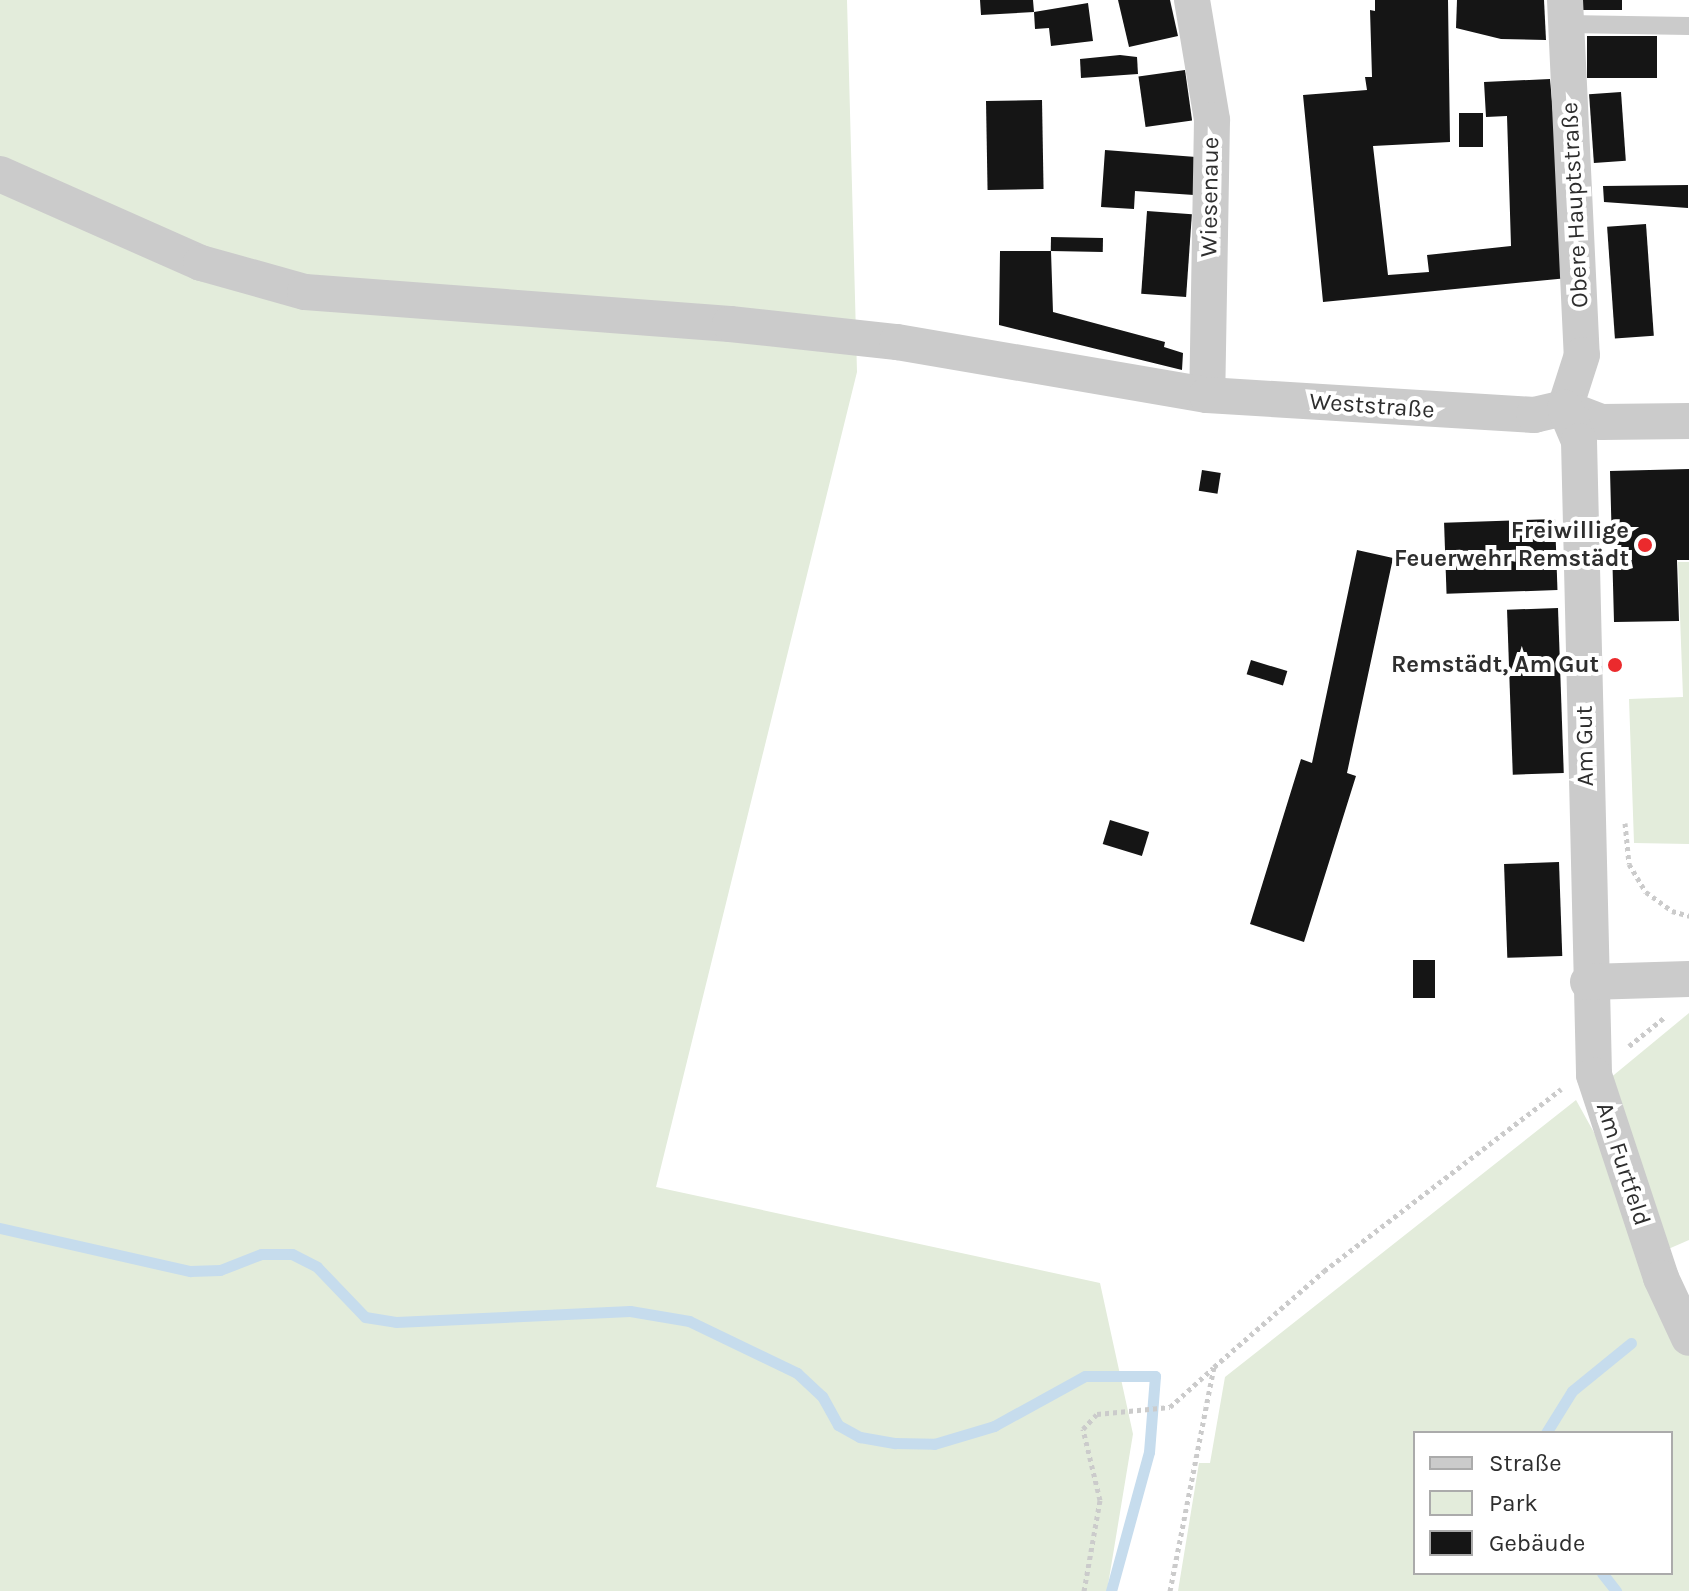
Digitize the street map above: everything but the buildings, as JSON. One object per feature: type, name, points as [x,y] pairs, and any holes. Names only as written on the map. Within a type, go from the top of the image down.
[{"type":"street","name":"Wiesenaue","points":[[1192,0],[1212,120],[1207,395]]},
{"type":"street","name":"Obere Hauptstraße","points":[[1565,408],[1582,355],[1566,12]]},
{"type":"street","name":"Weststraße","points":[[0,174],[201,263],[305,292],[730,324],[1055,367],[1207,395],[1534,415],[1565,408],[1601,422],[1689,421]]},
{"type":"street","name":"Am Gut","points":[[1565,408],[1579,441],[1588,982]]},
{"type":"street","points":[[1588,982],[1689,979]]},
{"type":"street","name":"Am Furtfeld","points":[[1588,982],[1594,1075],[1661,1278],[1689,1338]]},
{"type":"lane","points":[[1566,12],[1689,26]]},
{"type":"path","name":"Am Gut","points":[[1586,799],[1628,825],[1629,864],[1646,892],[1672,911],[1689,916]]},
{"type":"path","points":[[1084,1591],[1100,1500],[1083,1429],[1097,1414],[1170,1407],[1324,1271],[1521,1118],[1559,1090],[1594,1075],[1669,1015]]},
{"type":"path","points":[[1170,1591],[1214,1367]]},
{"type":"green space","points":[[0,0],[847,0],[857,372],[656,1187],[1100,1283],[1133,1434],[1107,1591],[0,1591]]},
{"type":"green space","points":[[1678,562],[1689,562],[1689,844],[1634,843],[1629,699],[1683,697]]},
{"type":"green space","points":[[1689,1013],[1689,1240],[1666,1250],[1609,1079]]},
{"type":"green space","points":[[1576,1100],[1680,1288],[1689,1347],[1689,1591],[1178,1591],[1199,1463],[1210,1463],[1225,1377]]},
{"type":"waterway","points":[[0,1228],[190,1271],[220,1270],[261,1254],[292,1254],[317,1267],[365,1317],[396,1322],[630,1311],[689,1321],[797,1373],[822,1396],[838,1425],[860,1437],[895,1443],[934,1444],[994,1426],[1085,1376],[1155,1376],[1149,1452],[1111,1591]]},
{"type":"waterway","points":[[1547,1431],[1572,1391],[1631,1343]]},
{"type":"waterway","points":[[1604,1575],[1616,1591]]},
{"type":"place","name":"Freiwillige Feuerwehr Remstädt","points":[[1645,545]]},
{"type":"place","name":"Remstädt, Am Gut","points":[[1615,665]]}]
